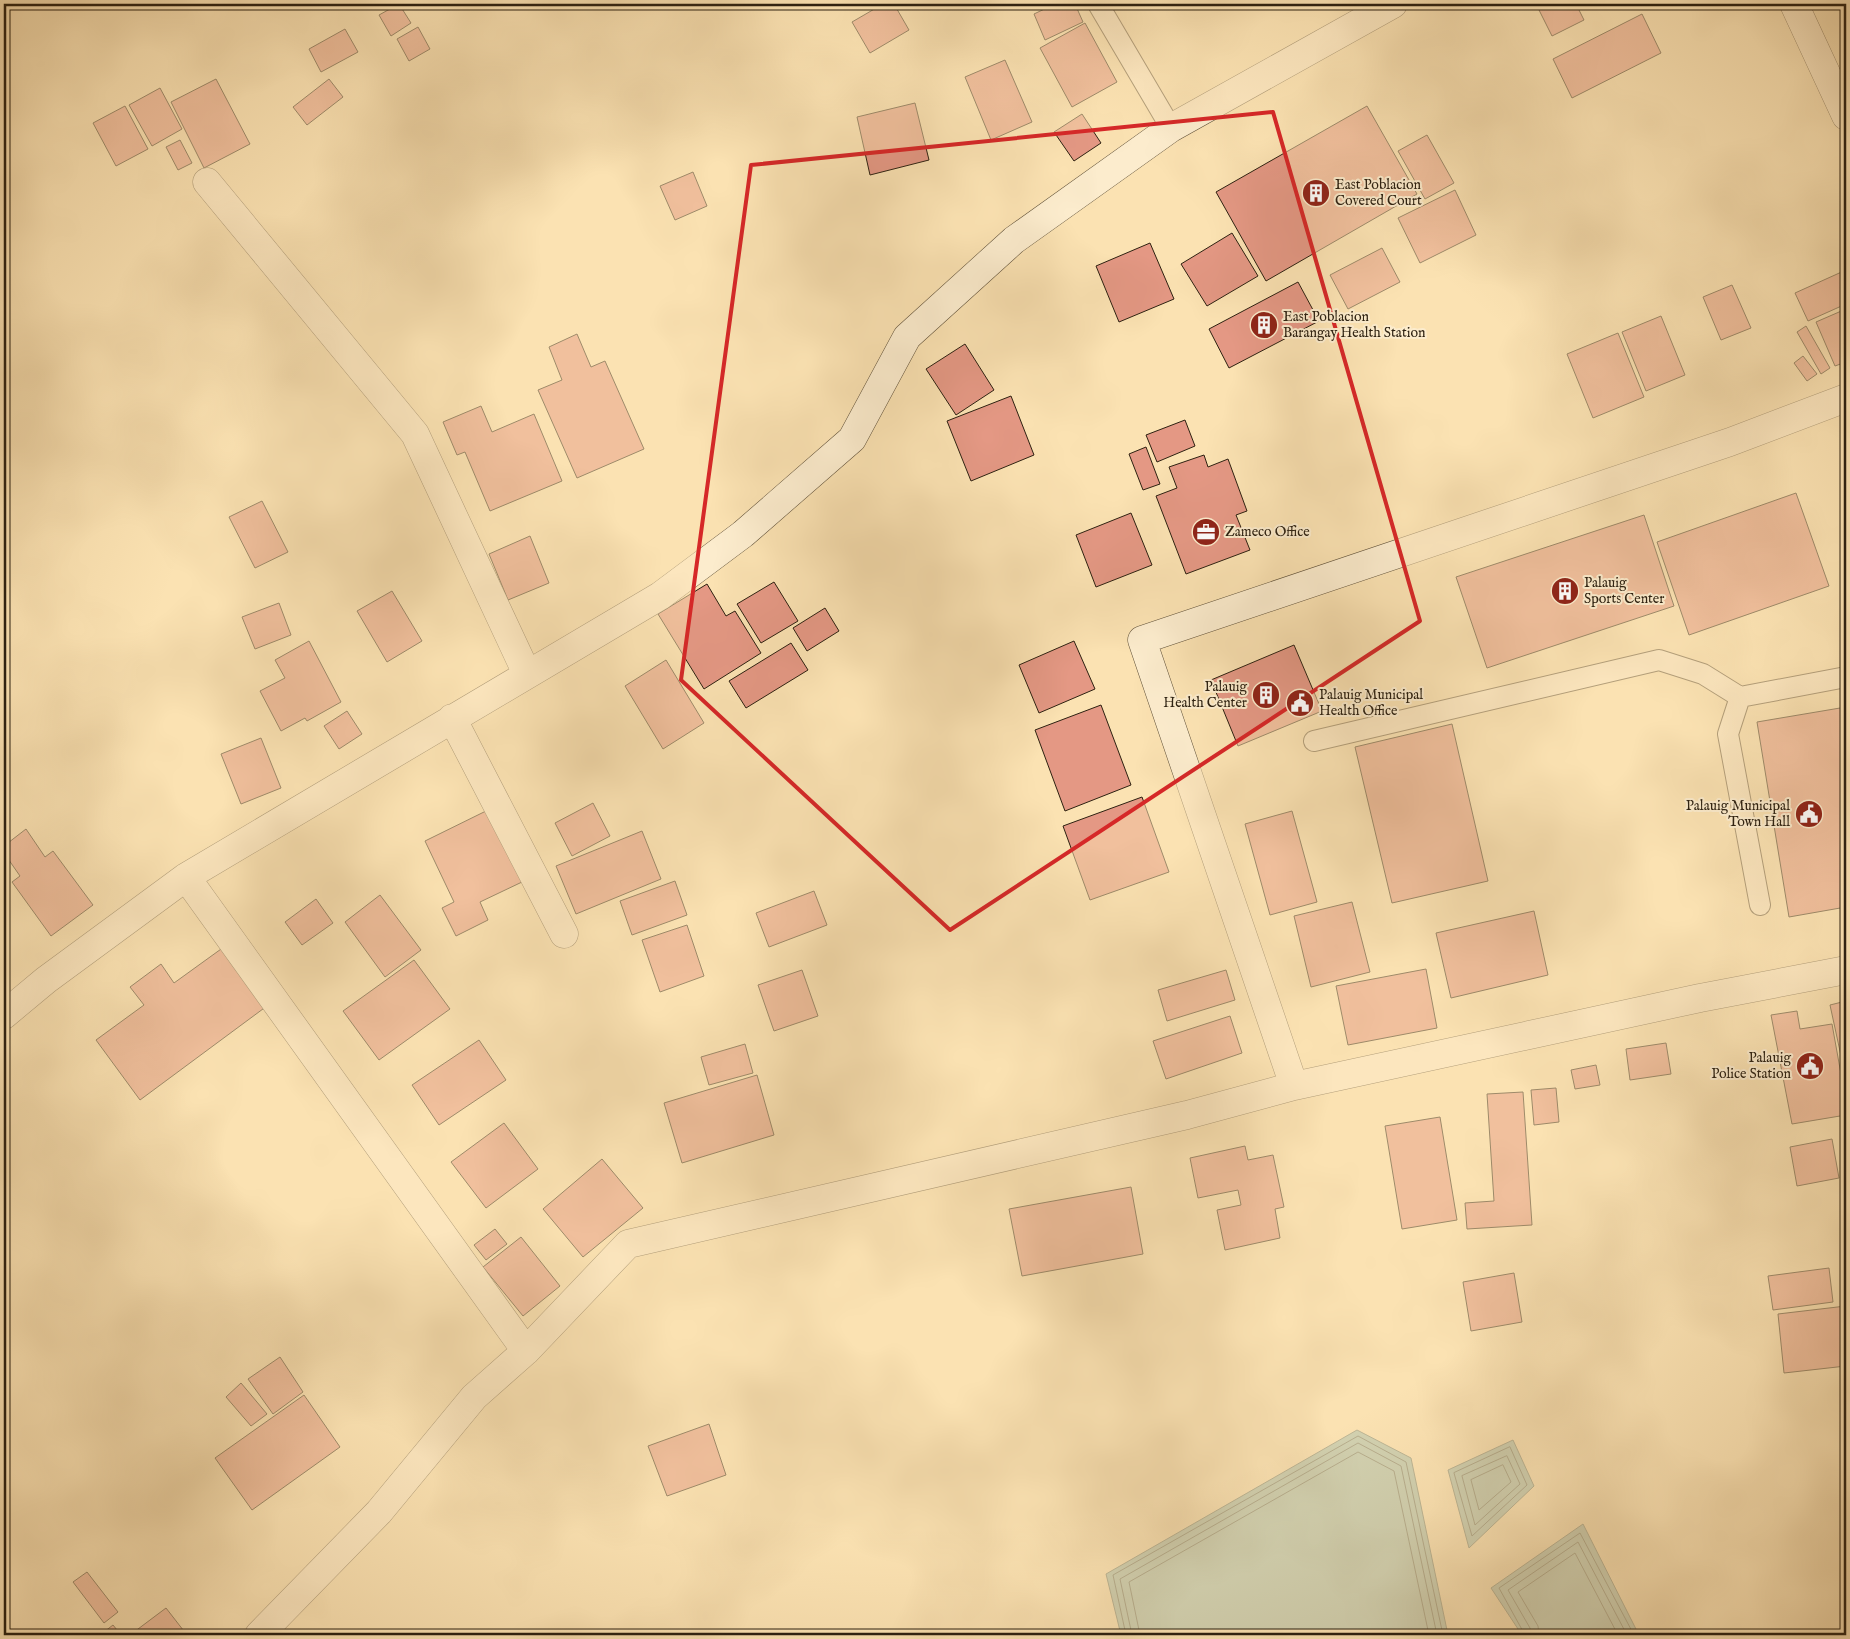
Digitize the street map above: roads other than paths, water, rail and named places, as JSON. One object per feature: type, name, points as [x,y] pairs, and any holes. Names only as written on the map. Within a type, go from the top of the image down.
[{"type":"street","points":[[4,1015],[46,980],[186,877],[660,596],[743,534],[852,439],[907,336],[1014,240],[1171,128],[1393,4]]},
{"type":"street","points":[[1794,4],[1846,116]]},
{"type":"street","points":[[207,182],[415,434],[527,674]]},
{"type":"street","points":[[1294,1086],[1142,640],[1730,442],[1846,398]]},
{"type":"street","points":[[452,718],[564,934]]},
{"type":"street","points":[[186,877],[526,1352]]},
{"type":"street","points":[[259,1635],[379,1512],[474,1397],[526,1352],[628,1244],[1187,1115],[1294,1086],[1690,1000],[1846,970]]},
{"type":"lane","points":[[1098,4],[1171,128]]},
{"type":"lane","points":[[1314,741],[1659,660],[1703,674],[1740,697],[1846,677]]},
{"type":"lane","points":[[1740,697],[1728,734],[1760,905]]},
{"type":"water","points":[[1357,1430],[1411,1458],[1448,1635],[1121,1635],[1106,1574]]},
{"type":"water","points":[[1513,1440],[1534,1486],[1469,1548],[1448,1470]]},
{"type":"water","points":[[1583,1524],[1639,1635],[1522,1635],[1491,1588]]},
{"type":"place","name":"East Poblacion Covered Court","points":[[1316,193]]},
{"type":"place","name":"East Poblacion Barangay Health Station","points":[[1264,325]]},
{"type":"place","name":"Zameco Office","points":[[1206,532]]},
{"type":"place","name":"Palauig Sports Center","points":[[1565,591]]},
{"type":"place","name":"Palauig Health Center","points":[[1266,695]]},
{"type":"place","name":"Palauig Municipal Health Office","points":[[1300,703]]},
{"type":"place","name":"Palauig Municipal Town Hall","points":[[1809,814]]},
{"type":"place","name":"Palauig Police Station","points":[[1810,1066]]}]
